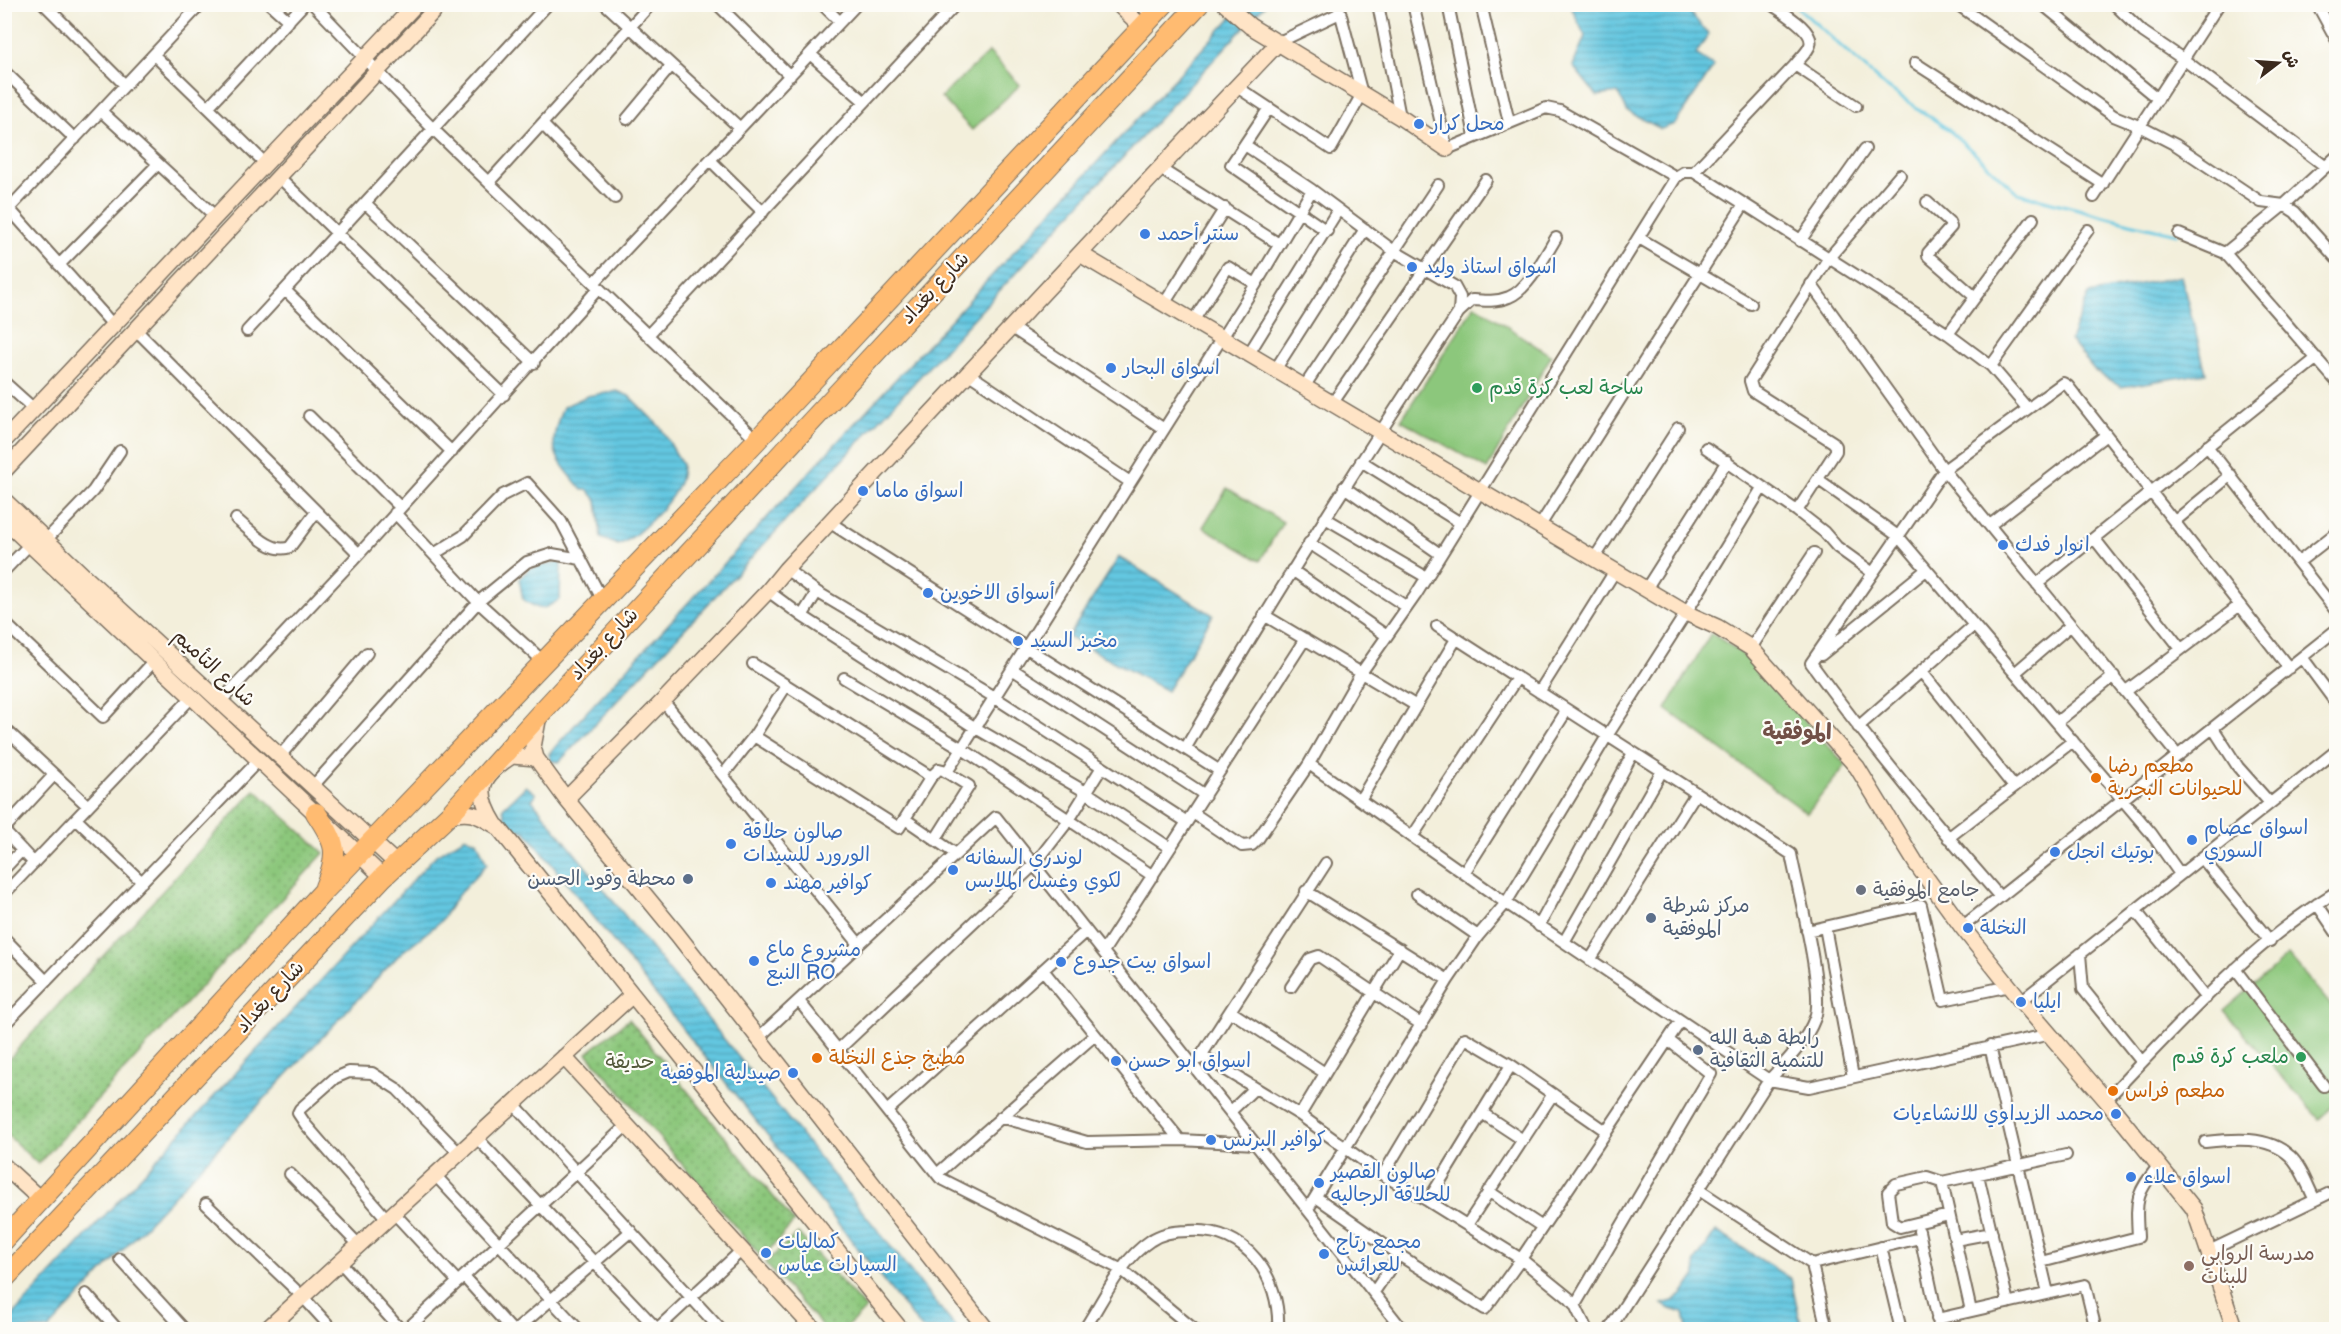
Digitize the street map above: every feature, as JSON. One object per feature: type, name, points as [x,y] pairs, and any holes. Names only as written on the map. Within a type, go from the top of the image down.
[{"type":"highway","name":"شارع بغداد","points":[[4,1279],[390,870],[449,815],[539,715],[1199,4]]},
{"type":"highway","name":"شارع بغداد","points":[[4,1240],[322,893],[374,842],[757,440],[1151,13]]},
{"type":"highway","points":[[316,813],[331,835],[336,848],[335,860],[322,893]]},
{"type":"main road","points":[[4,441],[416,4]]},
{"type":"main road","points":[[4,471],[440,4]]},
{"type":"main road","points":[[1118,4],[1151,13]]},
{"type":"main road","points":[[1229,8],[1250,26],[1400,117],[1447,149]]},
{"type":"main road","points":[[566,799],[768,591],[1159,168],[1279,42]]},
{"type":"main road","points":[[1080,254],[1479,492],[1686,613],[1717,627],[1751,648],[1857,767],[1917,865],[1962,927],[2194,1209],[2235,1329]]},
{"type":"main road","name":"شارع التأميم","points":[[4,500],[374,842],[390,870]]},
{"type":"main road","name":"شارع التأميم","points":[[4,520],[360,855],[390,870]]},
{"type":"main road","points":[[539,715],[533,747],[536,758],[566,799],[677,934],[987,1329]]},
{"type":"main road","points":[[536,758],[512,756],[490,774],[483,786],[484,806],[631,996],[901,1329]]},
{"type":"main road","points":[[449,815],[465,812],[475,814],[498,827]]},
{"type":"main road","points":[[268,1329],[631,996]]},
{"type":"main road","points":[[564,1057],[815,1329]]},
{"type":"main road","points":[[4,1166],[41,1200]]},
{"type":"street","points":[[44,4],[125,85]]},
{"type":"street","points":[[114,326],[6,208],[75,139],[201,4]]},
{"type":"street","points":[[270,4],[288,21]]},
{"type":"street","points":[[208,107],[304,4]]},
{"type":"street","points":[[313,4],[434,129],[757,440]]},
{"type":"street","points":[[605,4],[740,128]]},
{"type":"street","points":[[489,182],[651,4]]},
{"type":"street","points":[[717,4],[790,76]]},
{"type":"street","points":[[822,4],[840,22]]},
{"type":"street","points":[[220,702],[453,452],[534,363],[597,286],[710,160],[857,4]]},
{"type":"street","points":[[648,335],[956,4]]},
{"type":"street","points":[[1378,4],[1400,117]]},
{"type":"street","points":[[1413,4],[1447,149],[1546,108],[1560,111],[1676,177]]},
{"type":"street","points":[[1448,4],[1475,136]]},
{"type":"street","points":[[1481,4],[1509,122]]},
{"type":"street","points":[[1694,172],[1795,65],[1810,46],[1810,38],[1805,29],[1772,4]]},
{"type":"street","points":[[1957,4],[2114,116],[2176,145],[2261,202],[2284,205],[2295,212],[2337,258]]},
{"type":"street","points":[[2042,4],[2158,99]]},
{"type":"street","points":[[2114,4],[2144,33],[2183,59],[2326,167]]},
{"type":"street","points":[[2094,197],[2219,4]]},
{"type":"street","points":[[2317,4],[2337,39]]},
{"type":"street","points":[[248,331],[545,6]]},
{"type":"street","points":[[1237,87],[1331,149],[1362,94],[1339,9],[1279,42]]},
{"type":"street","points":[[810,54],[865,102]]},
{"type":"street","points":[[154,55],[266,164]]},
{"type":"street","points":[[1915,63],[2103,184]]},
{"type":"street","points":[[1795,65],[1856,106]]},
{"type":"street","points":[[627,119],[671,66]]},
{"type":"street","points":[[4,71],[75,139]]},
{"type":"street","points":[[1269,108],[1231,165],[1327,231]]},
{"type":"street","points":[[101,111],[216,217]]},
{"type":"street","points":[[542,124],[615,198]]},
{"type":"street","points":[[1245,145],[1312,190],[1394,251],[1454,286],[1460,297],[1459,312]]},
{"type":"street","points":[[1800,241],[1865,149]]},
{"type":"street","points":[[2225,253],[2284,205],[2337,157]]},
{"type":"street","points":[[710,160],[763,212]]},
{"type":"street","points":[[59,265],[158,164]]},
{"type":"street","points":[[1159,168],[1279,243]]},
{"type":"street","points":[[786,569],[817,592],[994,697],[1102,767],[1242,846],[1252,845],[1309,764],[1361,673],[1407,608],[1676,177],[1684,172],[1694,172],[1948,334],[1990,366],[2027,408]]},
{"type":"street","points":[[1797,511],[1819,480],[1836,451],[1836,446],[1753,391],[1750,381],[1828,258],[1900,175]]},
{"type":"street","points":[[279,177],[504,394]]},
{"type":"street","points":[[1332,404],[1486,180]]},
{"type":"street","points":[[1304,387],[1438,185]]},
{"type":"street","points":[[947,772],[1256,284],[1312,190]]},
{"type":"street","points":[[1927,202],[1949,222],[1950,227],[1928,253],[1928,256],[1975,297]]},
{"type":"street","points":[[365,203],[534,363]]},
{"type":"street","points":[[1539,527],[1744,204]]},
{"type":"street","points":[[1164,304],[1225,208]]},
{"type":"street","points":[[1248,355],[1338,210]]},
{"type":"street","points":[[1948,334],[2033,219]]},
{"type":"street","points":[[1275,370],[1365,229]]},
{"type":"street","points":[[1990,366],[2088,230]]},
{"type":"street","points":[[2179,234],[2225,253],[2337,381]]},
{"type":"street","points":[[1185,749],[1264,615],[1344,487],[1459,312],[1472,300],[1494,301],[1512,297],[1531,277],[1556,238]]},
{"type":"street","points":[[1640,238],[1751,304]]},
{"type":"street","points":[[1193,321],[1228,267],[1256,284]]},
{"type":"street","points":[[1811,285],[1944,470],[2178,756]]},
{"type":"street","points":[[285,290],[453,452]]},
{"type":"street","points":[[1012,328],[1164,429]]},
{"type":"street","points":[[136,330],[359,554]]},
{"type":"street","points":[[2037,584],[2317,358]]},
{"type":"street","points":[[969,374],[1130,482]]},
{"type":"street","points":[[4,382],[34,409]]},
{"type":"street","points":[[1811,663],[1944,470],[2063,383],[2068,386],[2289,668]]},
{"type":"street","points":[[309,416],[397,510],[478,602],[544,663]]},
{"type":"street","points":[[1594,559],[1678,428]]},
{"type":"street","points":[[1990,525],[2106,435]]},
{"type":"street","points":[[2207,446],[2300,561],[2337,611]]},
{"type":"street","points":[[1706,448],[1797,511],[1824,532],[1837,547],[1873,573]]},
{"type":"street","points":[[46,540],[93,491],[120,451]]},
{"type":"street","points":[[1361,461],[1460,522]]},
{"type":"street","points":[[1646,589],[1727,461]]},
{"type":"street","points":[[2175,521],[2231,475]]},
{"type":"street","points":[[1819,480],[1898,536],[2151,833],[2181,874]]},
{"type":"street","points":[[434,554],[463,536],[503,495],[527,483],[561,521],[603,601]]},
{"type":"street","points":[[1344,487],[1440,554]]},
{"type":"street","points":[[1308,1209],[1347,1149],[1448,980],[1478,936],[1506,903],[1762,488]]},
{"type":"street","points":[[236,519],[274,548],[284,550],[290,547],[316,512]]},
{"type":"street","points":[[1325,518],[1426,577]]},
{"type":"street","points":[[830,522],[1220,771]]},
{"type":"street","points":[[2300,561],[2337,533]]},
{"type":"street","points":[[2094,538],[2181,649]]},
{"type":"street","points":[[1309,543],[1407,608]]},
{"type":"street","points":[[4,571],[30,544]]},
{"type":"street","points":[[1751,648],[1814,553]]},
{"type":"street","points":[[313,786],[478,602],[527,562],[552,554],[581,558]]},
{"type":"street","points":[[1292,570],[1387,636]]},
{"type":"street","points":[[1811,663],[1926,570]]},
{"type":"street","points":[[1539,692],[1615,571]]},
{"type":"street","points":[[768,591],[802,616],[974,727],[1086,792],[1170,849]]},
{"type":"street","points":[[802,616],[817,592]]},
{"type":"street","points":[[2126,691],[2240,605]]},
{"type":"street","points":[[1264,615],[1415,705]]},
{"type":"street","points":[[4,622],[103,717],[154,661]]},
{"type":"street","points":[[1858,727],[1974,625]]},
{"type":"street","points":[[2016,672],[2071,625]]},
{"type":"street","points":[[1437,626],[1791,854],[1818,987],[1816,1017],[1794,1053],[1769,1080],[1609,1329]]},
{"type":"street","points":[[1962,927],[2337,630]]},
{"type":"street","points":[[1103,952],[1305,639]]},
{"type":"street","points":[[1360,800],[1456,639]]},
{"type":"street","points":[[280,756],[367,653]]},
{"type":"street","points":[[2302,657],[2337,703]]},
{"type":"street","points":[[1811,663],[1858,727],[1948,838],[2000,897]]},
{"type":"street","points":[[753,664],[932,777]]},
{"type":"street","points":[[1012,669],[1205,795]]},
{"type":"street","points":[[1921,671],[2014,786]]},
{"type":"street","points":[[2057,722],[2114,676]]},
{"type":"street","points":[[844,678],[962,748],[1152,876]]},
{"type":"street","points":[[1412,837],[1517,678]]},
{"type":"street","points":[[723,775],[754,736],[786,686]]},
{"type":"street","points":[[4,894],[192,697]]},
{"type":"street","points":[[663,701],[859,944]]},
{"type":"street","points":[[1464,873],[1567,710]]},
{"type":"street","points":[[4,728],[88,806]]},
{"type":"street","points":[[2213,728],[2238,767],[2270,803]]},
{"type":"street","points":[[754,736],[899,828],[932,777],[939,769],[947,772],[969,786],[935,840]]},
{"type":"street","points":[[1948,838],[2073,741]]},
{"type":"street","points":[[2021,1001],[2337,751]]},
{"type":"street","points":[[1539,926],[1633,753]]},
{"type":"street","points":[[4,1025],[260,760]]},
{"type":"street","points":[[1309,764],[1539,926],[1769,1080],[1809,1087],[2051,1034]]},
{"type":"street","points":[[838,1050],[1034,865],[1069,820],[1102,767]]},
{"type":"street","points":[[1564,942],[1662,771]]},
{"type":"street","points":[[34,863],[4,830],[54,775]]},
{"type":"street","points":[[1590,960],[1696,793]]},
{"type":"street","points":[[758,1040],[996,817],[1403,1329]]},
{"type":"street","points":[[76,819],[142,882]]},
{"type":"street","points":[[905,819],[956,854]]},
{"type":"street","points":[[4,869],[22,850]]},
{"type":"street","points":[[2202,858],[2270,941]]},
{"type":"street","points":[[1194,1066],[1326,863]]},
{"type":"street","points":[[1306,891],[1448,980]]},
{"type":"street","points":[[2106,1100],[2235,969],[2317,904],[2337,892]]},
{"type":"street","points":[[1417,894],[1478,936]]},
{"type":"street","points":[[2317,904],[2337,932]]},
{"type":"street","points":[[1807,931],[1920,905],[1943,1000],[2010,986]]},
{"type":"street","points":[[2135,910],[2206,998]]},
{"type":"street","points":[[1825,927],[1853,1077]]},
{"type":"street","points":[[887,1111],[1086,931]]},
{"type":"street","points":[[4,938],[46,981]]},
{"type":"street","points":[[1300,1115],[1400,950]]},
{"type":"street","points":[[2080,954],[2083,989],[2142,1062]]},
{"type":"street","points":[[1291,987],[1310,959],[1319,956],[1422,1025]]},
{"type":"street","points":[[2235,969],[2324,1086]]},
{"type":"street","points":[[1043,970],[1180,1140]]},
{"type":"street","points":[[799,1000],[940,1178],[1122,1270],[1195,1329]]},
{"type":"street","points":[[1230,1011],[1325,1073]]},
{"type":"street","points":[[1316,1197],[1398,1255],[1485,1310],[1680,1022]]},
{"type":"street","points":[[937,1174],[1095,1035]]},
{"type":"street","points":[[1383,1176],[1465,1038],[1511,1065],[1606,1131]]},
{"type":"street","points":[[1575,1305],[1712,1074],[1668,1040]]},
{"type":"street","points":[[1990,1046],[2048,1293]]},
{"type":"street","points":[[1202,1054],[1300,1115],[1383,1176],[1521,1259],[1575,1305],[1587,1329]]},
{"type":"street","points":[[1428,1201],[1511,1065]]},
{"type":"street","points":[[459,1153],[397,1089],[372,1073],[349,1072],[335,1078],[298,1113],[306,1125],[390,1216],[514,1329],[630,1231]]},
{"type":"street","points":[[1230,1112],[1255,1088]]},
{"type":"street","points":[[1467,1225],[1553,1094]]},
{"type":"street","points":[[513,1103],[721,1329]]},
{"type":"street","points":[[1482,1113],[1523,1140]]},
{"type":"street","points":[[1001,1117],[1086,1142],[1180,1140],[1256,1144]]},
{"type":"street","points":[[406,1329],[627,1125]]},
{"type":"street","points":[[476,1137],[657,1329],[742,1250]]},
{"type":"street","points":[[2205,1142],[2231,1139],[2262,1142],[2277,1147],[2291,1157],[2315,1200]]},
{"type":"street","points":[[1949,1215],[1900,1227],[1892,1222],[1888,1192],[1896,1184],[1927,1177],[1942,1182],[2066,1155]]},
{"type":"street","points":[[2041,1262],[2138,1237],[2136,1207],[2141,1187],[2159,1165]]},
{"type":"street","points":[[290,1174],[359,1245]]},
{"type":"street","points":[[435,1175],[579,1329]]},
{"type":"street","points":[[1978,1175],[2008,1303]]},
{"type":"street","points":[[1942,1182],[1971,1311]]},
{"type":"street","points":[[1699,1190],[1812,1264],[1827,1329]]},
{"type":"street","points":[[2209,1251],[2337,1190]]},
{"type":"street","points":[[1488,1191],[1542,1226]]},
{"type":"street","points":[[206,1204],[333,1329]]},
{"type":"street","points":[[1917,1222],[1939,1324],[1971,1311],[2085,1285],[2096,1329]]},
{"type":"street","points":[[1088,1329],[1087,1325],[1131,1257],[1150,1240],[1170,1233],[1196,1230],[1224,1236],[1245,1247],[1267,1275],[1276,1298],[1278,1329]]},
{"type":"street","points":[[1955,1240],[1992,1233]]},
{"type":"street","points":[[1812,1264],[1920,1238]]},
{"type":"street","points":[[1881,1247],[1901,1329]]},
{"type":"street","points":[[1374,1292],[1398,1255]]},
{"type":"street","points":[[120,1259],[185,1329]]},
{"type":"street","points":[[340,1262],[401,1329]]},
{"type":"street","points":[[86,1294],[118,1329]]},
{"type":"green space","points":[[989,52],[1020,85],[972,130],[941,97]]},
{"type":"green space","name":"ساحة لعب كرة قدم","points":[[1475,305],[1551,356],[1487,469],[1401,420]]},
{"type":"green space","points":[[1227,488],[1283,522],[1260,561],[1203,527]]},
{"type":"green space","points":[[1711,633],[1742,653],[1846,765],[1807,813],[1666,709]]},
{"type":"green space","points":[[255,790],[324,853],[38,1164],[5,1133],[5,1063]]},
{"type":"green space","name":"ملعب كرة قدم","points":[[2288,955],[2336,1011],[2336,1104],[2319,1119],[2224,1011]]},
{"type":"green space","name":"حديقة","points":[[629,1019],[794,1222],[762,1258],[587,1053]]},
{"type":"green space","points":[[798,1233],[866,1309],[844,1329],[825,1329],[765,1263]]},
{"type":"water","points":[[1243,5],[1265,5],[648,668],[559,762],[551,761],[549,754],[581,718]]},
{"type":"water","points":[[1573,5],[1690,5],[1689,12],[1709,34],[1696,54],[1714,66],[1675,124],[1661,129],[1627,111],[1618,93],[1597,96],[1573,66],[1585,36],[1572,9]]},
{"type":"water","points":[[2181,276],[2206,373],[2121,387],[2096,372],[2070,340],[2089,294]]},
{"type":"water","points":[[617,391],[629,396],[661,428],[682,464],[679,482],[667,503],[642,528],[618,545],[601,538],[597,501],[588,490],[582,490],[559,461],[554,443],[563,407],[587,396]]},
{"type":"water","points":[[1119,557],[1213,615],[1167,691],[1068,637]]},
{"type":"water","points":[[561,561],[560,599],[545,608],[538,608],[523,599],[519,579],[529,569]]},
{"type":"water","points":[[526,786],[536,794],[532,800],[957,1329],[922,1329],[526,832],[516,829],[507,822],[503,808]]},
{"type":"water","points":[[465,837],[477,841],[487,864],[458,895],[440,922],[401,953],[49,1329],[5,1329],[4,1325],[436,855]]},
{"type":"water","points":[[1716,1231],[1791,1279],[1802,1329],[1687,1329],[1684,1313],[1662,1304],[1673,1301],[1683,1294],[1696,1275],[1695,1262]]},
{"type":"waterway","points":[[1794,4],[1884,85],[1949,130],[2018,193],[2177,234]]},
{"type":"place","name":"محل كرار","points":[[1419,124]]},
{"type":"place","name":"سنتر أحمد","points":[[1145,234]]},
{"type":"place","name":"اسواق استاذ وليد","points":[[1412,267]]},
{"type":"place","name":"اسواق البحار","points":[[1111,368]]},
{"type":"place","name":"ساحة لعب كرة قدم","points":[[1477,388]]},
{"type":"place","name":"اسواق ماما","points":[[863,491]]},
{"type":"place","name":"انوار فدك","points":[[2003,545]]},
{"type":"place","name":"أسواق الاخوين","points":[[928,593]]},
{"type":"place","name":"مخبز السيد","points":[[1018,641]]},
{"type":"place","name":"مطعم رضا للحيوانات البحرية","points":[[2096,778]]},
{"type":"place","name":"اسواق عصام السوري","points":[[2192,840]]},
{"type":"place","name":"صالون حلاقة الورورد للسيدات","points":[[731,844]]},
{"type":"place","name":"بوتيك انجل","points":[[2055,852]]},
{"type":"place","name":"لوندري السفانه لكوي وغسل الملابس","points":[[953,870]]},
{"type":"place","name":"محطة وقود الحسن","points":[[688,879]]},
{"type":"place","name":"كوافير مهند","points":[[771,883]]},
{"type":"place","name":"جامع الموفقية","points":[[1861,890]]},
{"type":"place","name":"مركز شرطة الموفقية","points":[[1651,918]]},
{"type":"place","name":"النخلة","points":[[1968,928]]},
{"type":"place","name":"مشروع ماع النبع RO","points":[[754,961]]},
{"type":"place","name":"اسواق بيت جدوع","points":[[1061,962]]},
{"type":"place","name":"ايليا","points":[[2021,1002]]},
{"type":"place","name":"رابطة هبة الله للتنمية الثقافية","points":[[1698,1050]]},
{"type":"place","name":"ملعب كرة قدم","points":[[2301,1057]]},
{"type":"place","name":"مطبخ جذع النخلة","points":[[817,1058]]},
{"type":"place","name":"اسواق ابو حسن","points":[[1116,1061]]},
{"type":"place","name":"صيدلية الموفقية","points":[[793,1073]]},
{"type":"place","name":"مطعم فراس","points":[[2113,1091]]},
{"type":"place","name":"محمد الزيداوي للانشاءيات","points":[[2116,1114]]},
{"type":"place","name":"كوافير البرنس","points":[[1211,1140]]},
{"type":"place","name":"اسواق علاء","points":[[2131,1177]]},
{"type":"place","name":"صالون القصير للحلاقة الرجاليه","points":[[1319,1183]]},
{"type":"place","name":"كماليات السيارات عباس","points":[[766,1253]]},
{"type":"place","name":"مجمع رتاج للعرائس","points":[[1324,1254]]},
{"type":"place","name":"مدرسة الروابي للبنات","points":[[2189,1266]]},
{"type":"district","name":"الموفقية","points":[[1797,732]]}]
